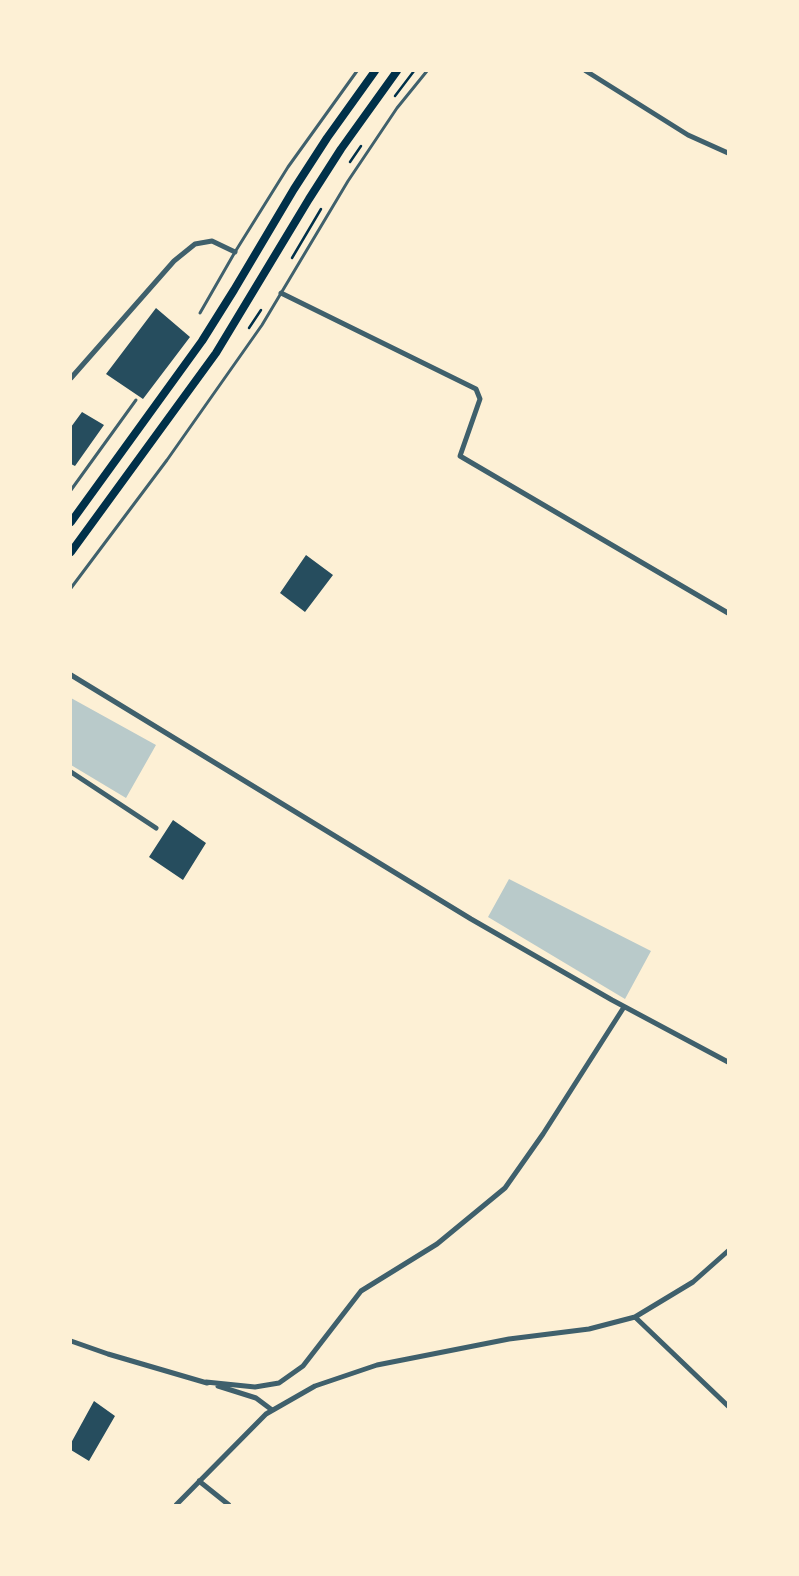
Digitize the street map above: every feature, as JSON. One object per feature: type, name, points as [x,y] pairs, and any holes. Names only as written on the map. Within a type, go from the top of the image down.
[{"type":"main road","points":[[71,522],[202,341],[294,189],[327,138],[375,71]]},
{"type":"main road","points":[[71,552],[216,354],[314,190],[397,71]]},
{"type":"street","points":[[586,71],[688,135],[728,153]]},
{"type":"street","points":[[71,378],[174,261],[195,244],[212,241],[235,252]]},
{"type":"street","points":[[281,293],[476,389],[480,399],[460,456],[728,612]]},
{"type":"street","points":[[71,675],[471,919],[624,1007],[728,1062]]},
{"type":"street","points":[[71,772],[156,828]]},
{"type":"street","points":[[206,1382],[255,1387],[280,1383],[303,1366],[361,1291],[436,1244],[505,1188],[543,1134],[624,1007]]},
{"type":"street","points":[[176,1505],[266,1414],[315,1386],[377,1366],[509,1339],[589,1329],[635,1318],[693,1282],[728,1251]]},
{"type":"street","points":[[635,1318],[728,1406]]},
{"type":"street","points":[[71,1341],[108,1354],[256,1398],[272,1410]]},
{"type":"street","points":[[199,1481],[229,1505]]},
{"type":"lane","points":[[200,313],[235,252],[288,168],[357,71]]},
{"type":"lane","points":[[71,588],[168,460],[262,325],[348,181],[397,108],[426,71]]},
{"type":"lane","points":[[71,490],[136,400]]},
{"type":"shaded area","points":[[71,698],[156,745],[126,798],[71,765]]},
{"type":"shaded area","points":[[509,879],[651,951],[625,999],[488,917]]},
{"type":"building","points":[[156,308],[190,337],[143,399],[106,374]]},
{"type":"building","points":[[82,412],[104,425],[75,466],[71,464],[71,427]]},
{"type":"building","points":[[306,555],[333,575],[305,612],[280,593]]},
{"type":"building","points":[[173,820],[206,843],[183,880],[149,857]]},
{"type":"building","points":[[94,1401],[115,1416],[89,1461],[71,1450],[71,1443]]}]
